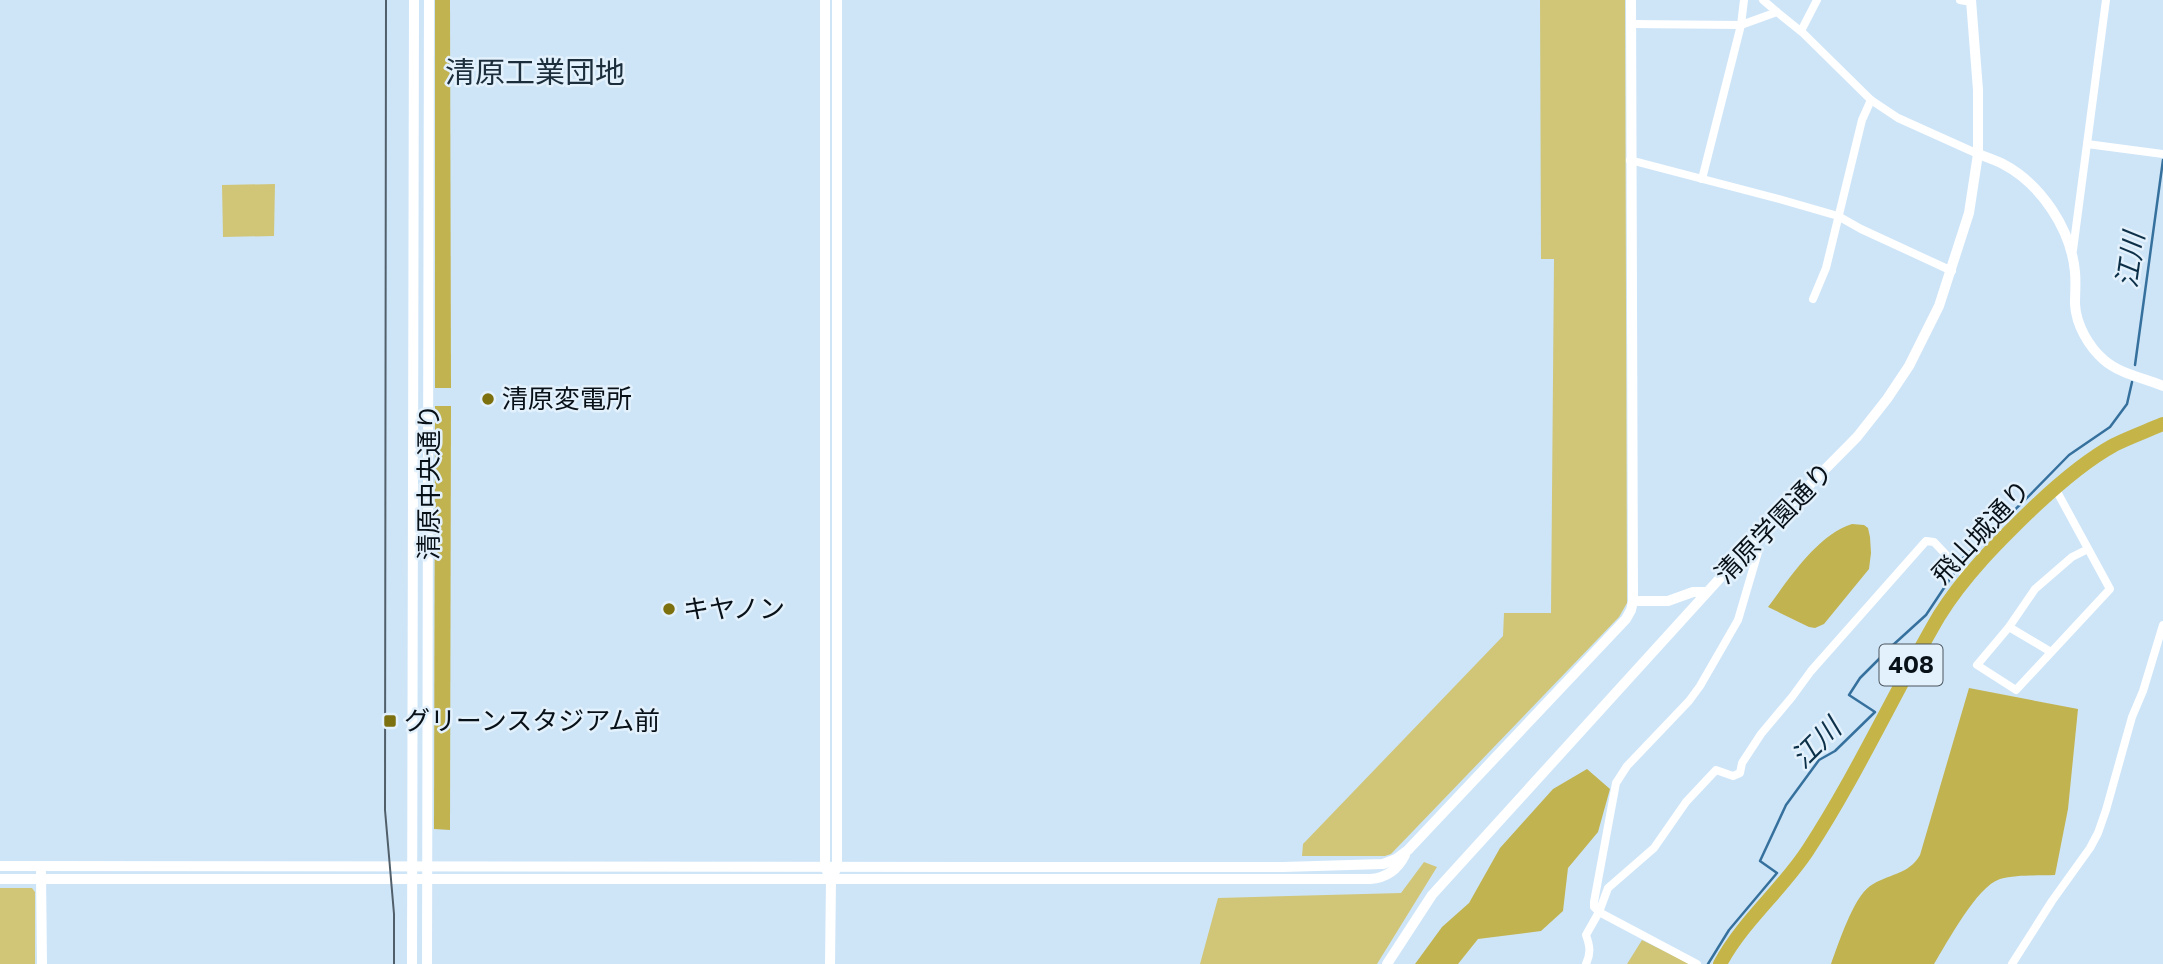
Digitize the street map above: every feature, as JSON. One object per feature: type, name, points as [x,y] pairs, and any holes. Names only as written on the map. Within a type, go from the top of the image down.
[{"type":"highway","name":"飛山城通り","points":[[1720,964],[1744,927],[1796,866],[1816,837],[1926,638],[1967,577],[1990,550],[2055,488],[2113,446],[2163,424]]},
{"type":"street","name":"清原中央通り","points":[[412,964],[414,0]]},
{"type":"street","name":"清原中央通り","points":[[427,964],[429,0]]},
{"type":"street","points":[[825,0],[830,964]]},
{"type":"street","points":[[831,867],[838,0]]},
{"type":"street","points":[[0,866],[1269,867],[1383,864],[1396,859],[1626,619],[1631,610],[1630,0]]},
{"type":"street","points":[[1702,179],[1741,25],[1744,0]]},
{"type":"street","points":[[1763,0],[1801,32],[1871,100],[1898,118],[2004,164],[2024,178],[2042,196],[2054,214],[2072,253],[2076,273],[2075,308],[2081,329],[2091,347],[2106,362],[2163,386]]},
{"type":"street","points":[[1801,32],[1817,0]]},
{"type":"street","points":[[2072,253],[2106,0]]},
{"type":"street","name":"清原学園通り","points":[[1387,964],[1432,895],[1751,544],[1850,444],[1887,399],[1909,366],[1939,306],[1969,214],[1978,154],[1978,90],[1967,1]]},
{"type":"street","points":[[1631,24],[1741,25],[1777,12]]},
{"type":"street","points":[[1813,299],[1826,268],[1862,120],[1871,100]]},
{"type":"street","points":[[2087,144],[2163,154]]},
{"type":"street","points":[[1630,160],[1838,216],[1952,271]]},
{"type":"street","points":[[2055,488],[2110,589],[2016,690],[1977,665],[2009,627],[2035,589],[2072,557],[2088,549]]},
{"type":"street","points":[[1586,964],[1590,946],[1586,935],[1608,888],[1654,848],[1686,802],[1716,770],[1733,776],[1740,772],[1742,763],[1761,734],[1811,671],[1926,541],[1934,542],[1967,577]]},
{"type":"street","points":[[1697,964],[1599,912],[1594,907],[1594,902],[1616,783],[1627,766],[1689,701],[1738,620],[1758,552],[1751,544]]},
{"type":"street","points":[[1633,601],[1668,601],[1692,592],[1707,592]]},
{"type":"street","points":[[2012,964],[2098,833],[2163,625]]},
{"type":"street","points":[[2009,627],[2051,652]]},
{"type":"street","points":[[0,879],[1378,879],[1397,867],[1408,849]]},
{"type":"street","points":[[41,866],[41,964]]},
{"type":"shaded area","points":[[435,0],[450,0],[451,388],[435,388]]},
{"type":"shaded area","points":[[1540,0],[1625,0],[1627,603],[1619,617],[1391,854],[1302,856],[1303,844],[1503,636],[1504,613],[1551,613],[1554,259],[1541,259]]},
{"type":"shaded area","points":[[275,184],[274,236],[223,237],[222,185]]},
{"type":"shaded area","points":[[435,406],[451,406],[450,830],[434,829]]},
{"type":"shaded area","points":[[1852,524],[1868,528],[1871,553],[1869,569],[1824,624],[1815,628],[1809,627],[1768,607],[1816,548],[1839,530]]},
{"type":"shaded area","points":[[1969,688],[2078,709],[2068,809],[2055,875],[2013,876],[1991,884],[1972,903],[1934,964],[1831,964],[1847,922],[1864,892],[1877,882],[1910,867],[1920,855]]},
{"type":"shaded area","points":[[1587,769],[1610,789],[1598,832],[1568,868],[1563,911],[1541,931],[1478,939],[1458,964],[1415,964],[1442,927],[1469,903],[1500,848],[1553,789]]},
{"type":"shaded area","points":[[1424,862],[1437,867],[1377,964],[1200,964],[1218,898],[1401,893]]},
{"type":"shaded area","points":[[0,888],[32,888],[35,892],[35,964],[0,964]]},
{"type":"shaded area","points":[[1642,940],[1690,964],[1627,964]]},
{"type":"waterway","name":"江川","points":[[2135,365],[2163,160]]},
{"type":"waterway","name":"江川","points":[[1959,566],[1960,561],[2069,455],[2110,427],[2127,404],[2132,382]]},
{"type":"waterway","name":"江川","points":[[1708,964],[1729,930],[1777,873],[1760,861],[1786,805],[1819,760],[1835,751],[1875,712],[1849,695],[1860,678],[1926,615],[1956,570]]},
{"type":"tram line","points":[[386,0],[385,810],[394,914],[394,964]]},
{"type":"place","name":"清原変電所","points":[[488,399]]},
{"type":"place","name":"キヤノン","points":[[669,609]]},
{"type":"place","name":"グリーンスタジアム前","points":[[390,721]]},
{"type":"district","name":"清原工業団地","points":[[535,73]]}]
